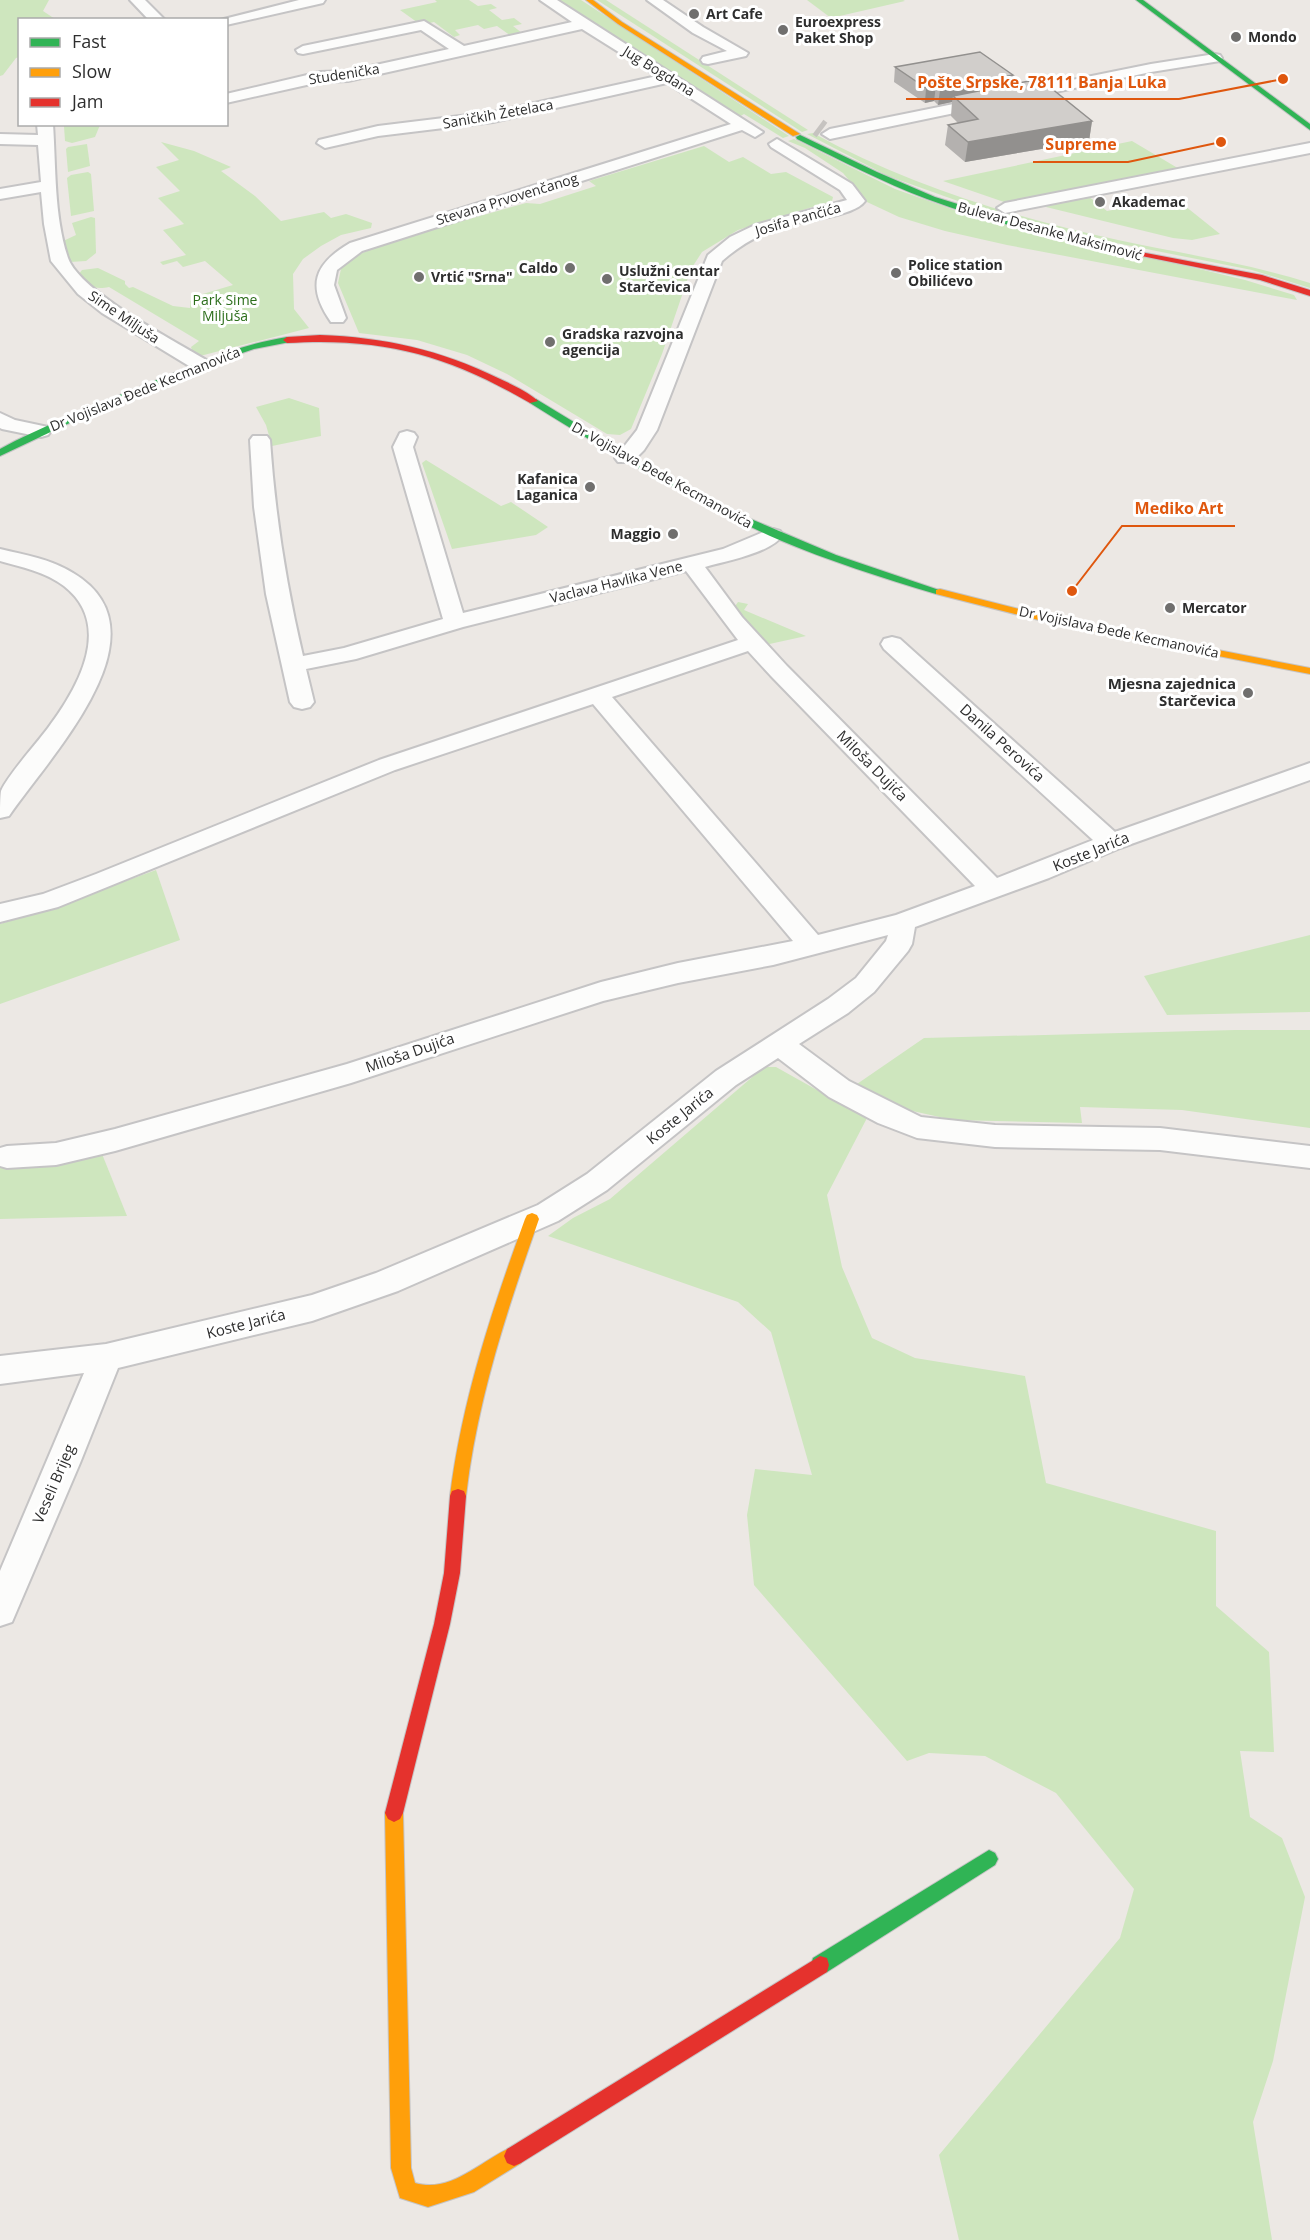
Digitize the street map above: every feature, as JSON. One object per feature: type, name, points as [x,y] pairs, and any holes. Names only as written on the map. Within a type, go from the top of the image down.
[{"type":"street","points":[[137,0],[156,18]]},
{"type":"street","points":[[228,21],[318,0]]},
{"type":"street","name":"Jug Bogdana","points":[[546,0],[743,125],[846,187],[857,201]]},
{"type":"street","name":"Bulevar Desanke Maksimović","points":[[589,0],[620,23],[798,135],[899,185],[971,211],[1080,242],[1244,274],[1310,293]]},
{"type":"street","points":[[654,0],[698,30],[741,53],[704,58]]},
{"type":"street","points":[[1139,0],[1310,128]]},
{"type":"street","name":"Studenička","points":[[228,99],[320,77],[348,76],[584,24]]},
{"type":"street","name":"Studenička","points":[[303,50],[424,25],[461,51]]},
{"type":"street","points":[[704,58],[728,73]]},
{"type":"street","points":[[826,132],[1151,68],[1215,58]]},
{"type":"street","name":"Saničkih Žetelaca","points":[[326,143],[378,131],[493,117],[669,78]]},
{"type":"street","name":"Stevana Prvovenčanog","points":[[337,318],[323,287],[325,278],[336,259],[356,248],[743,125]]},
{"type":"street","name":"Sime Miljuša","points":[[0,139],[45,132],[53,232],[60,261],[84,290],[108,309],[201,365]]},
{"type":"street","points":[[826,132],[849,145]]},
{"type":"street","points":[[1005,208],[1310,148]]},
{"type":"street","points":[[0,194],[49,186]]},
{"type":"street","name":"Bulevar Desanke Maksimović","points":[[970,196],[1005,208],[1121,235]]},
{"type":"street","name":"Josifa Pančića","points":[[625,458],[637,447],[647,430],[714,259],[726,247],[750,232],[857,201]]},
{"type":"street","name":"Dr Vojislava Đede Kecmanovića","points":[[0,453],[41,431],[201,365],[261,345],[309,339],[371,341],[415,348],[461,362],[502,382],[625,458],[773,535],[834,559],[959,597],[1310,671]]},
{"type":"street","points":[[0,419],[9,425],[41,431]]},
{"type":"street","points":[[407,437],[403,447],[455,622]]},
{"type":"street","points":[[260,440],[264,507],[277,594],[302,702]]},
{"type":"street","name":"Vaclava Havlika Vene","points":[[293,665],[337,657],[455,622],[730,554],[773,535]]},
{"type":"street","points":[[0,555],[48,569],[72,581],[89,596],[95,607],[100,632],[98,661],[91,679],[72,712],[0,810]]},
{"type":"street","name":"Miloša Dujića","points":[[691,563],[734,622],[805,699],[993,889]]},
{"type":"street","points":[[0,913],[49,901],[342,782],[596,693],[753,642]]},
{"type":"street","name":"Danila Perovića","points":[[892,644],[1111,842]]},
{"type":"street","points":[[596,693],[812,946]]},
{"type":"street","name":"Koste Jarića","points":[[0,1370],[106,1357],[159,1346],[338,1300],[387,1282],[548,1213],[597,1182],[726,1078],[838,1006],[865,985],[899,944],[903,922],[1111,842],[1310,771]]},
{"type":"street","name":"Miloša Dujića","points":[[7,1157],[56,1154],[115,1140],[351,1073],[601,992],[678,973],[726,966],[903,922]]},
{"type":"street","points":[[779,1044],[839,1089],[888,1115],[917,1127],[995,1136],[1160,1139],[1310,1157]]},
{"type":"street","points":[[532,1219],[497,1317],[474,1397],[459,1484],[450,1583],[394,1815],[400,2168],[407,2191],[428,2197],[467,2185],[989,1859]]},
{"type":"street","name":"Veseli Brijeg","points":[[0,1610],[64,1463],[106,1357]]},
{"type":"green space","points":[[0,0],[49,0],[43,11],[54,18],[18,18],[18,57],[0,76]]},
{"type":"green space","points":[[435,0],[469,0],[478,6],[491,4],[497,8],[489,10],[502,20],[514,18],[522,24],[513,26],[522,33],[511,36],[497,26],[484,29],[478,25],[455,30],[460,35],[454,37],[434,22],[421,25],[400,10],[437,2]]},
{"type":"green space","points":[[556,0],[581,0],[789,136],[783,138],[744,114],[739,117]]},
{"type":"green space","points":[[597,0],[606,0],[808,130],[802,132]]},
{"type":"green space","points":[[807,0],[903,0],[905,1],[831,18]]},
{"type":"green space","points":[[64,126],[100,126],[95,137],[72,143],[65,141]]},
{"type":"green space","points":[[813,133],[849,152],[923,184],[1000,210],[1078,231],[1263,270],[1310,283],[1310,288],[1252,270],[1071,234],[972,206],[888,176],[807,134]]},
{"type":"green space","points":[[794,139],[895,189],[957,211],[1245,280],[1294,295],[1297,300],[1007,245],[945,231],[899,217],[867,202],[843,173],[805,148],[788,141]]},
{"type":"green space","points":[[1132,141],[1181,170],[1004,202],[943,181]]},
{"type":"green space","name":"Park Sime Miljuša","points":[[161,142],[194,151],[231,167],[221,171],[255,196],[281,221],[324,212],[331,218],[346,214],[372,223],[371,228],[341,235],[321,246],[303,259],[293,274],[294,309],[309,328],[200,356],[193,353],[191,347],[199,341],[109,287],[92,286],[78,275],[82,270],[98,268],[125,281],[129,288],[133,287],[173,306],[190,308],[190,301],[196,296],[233,285],[205,261],[183,267],[177,261],[163,265],[160,262],[186,255],[163,230],[184,224],[158,198],[180,191],[156,167],[179,160]]},
{"type":"green space","points":[[87,144],[90,166],[68,172],[66,149]]},
{"type":"green space","points":[[704,146],[729,162],[743,157],[771,174],[786,172],[833,197],[832,201],[738,230],[702,252],[691,269],[662,354],[631,429],[620,435],[607,434],[507,374],[467,355],[417,340],[359,333],[338,283],[341,269],[351,258],[388,242],[526,203],[540,204],[596,186],[589,181]]},
{"type":"green space","points":[[88,172],[91,174],[94,211],[71,216],[67,178]]},
{"type":"green space","points":[[1088,196],[1107,211],[1175,198],[1220,234],[1192,240],[1173,238],[1046,207],[1047,203]]},
{"type":"green space","points":[[91,217],[95,218],[96,253],[86,261],[70,262],[61,242],[76,235],[72,223]]},
{"type":"green space","points":[[289,398],[319,408],[321,436],[272,446],[266,425],[256,407]]},
{"type":"green space","points":[[426,460],[501,506],[511,502],[548,527],[536,535],[452,549],[422,463]]},
{"type":"green space","points":[[738,602],[748,604],[744,610],[806,636],[765,645],[733,609]]},
{"type":"green space","points":[[156,870],[180,940],[0,1004],[0,924]]},
{"type":"green space","points":[[1310,935],[1310,1012],[1167,1015],[1144,976]]},
{"type":"green space","points":[[1310,1030],[1310,1128],[1182,1110],[1080,1107],[1082,1123],[953,1120],[908,1110],[857,1084],[924,1038]]},
{"type":"green space","points":[[764,1067],[776,1067],[867,1118],[827,1195],[842,1267],[872,1338],[915,1358],[1025,1376],[1046,1483],[1216,1531],[1216,1606],[1269,1652],[1274,1752],[1240,1751],[1250,1817],[1282,1838],[1305,1897],[1273,2061],[1253,2122],[1272,2240],[959,2240],[939,2155],[1120,1938],[1134,1889],[1056,1793],[985,1756],[929,1753],[907,1761],[754,1585],[747,1515],[755,1469],[812,1475],[771,1332],[738,1302],[548,1236],[573,1218],[610,1199]]},
{"type":"green space","points":[[100,1149],[127,1216],[0,1219],[0,1165]]},
{"type":"building","points":[[980,52],[1013,75],[940,90],[936,86],[926,88],[895,67]]},
{"type":"building","points":[[1029,81],[1035,85],[1046,84],[1092,121],[968,142],[948,125],[978,119],[953,96]]},
{"type":"tunnel","points":[[818,127],[822,130]]},
{"type":"traffic: fast","points":[[1139,0],[1310,128]]},
{"type":"traffic: fast","points":[[800,137],[874,174],[932,198],[1013,224],[1117,249]]},
{"type":"traffic: fast","points":[[0,453],[74,417],[201,364],[234,352],[287,340]]},
{"type":"traffic: fast","points":[[533,401],[630,460],[729,513],[832,558],[940,592]]},
{"type":"traffic: fast","points":[[820,1965],[989,1859]]},
{"type":"traffic: slow","points":[[589,0],[620,23],[796,134]]},
{"type":"traffic: slow","points":[[940,592],[1054,621],[1310,671]]},
{"type":"traffic: slow","points":[[458,1496],[462,1460],[476,1390],[532,1219]]},
{"type":"traffic: slow","points":[[394,1813],[401,2168],[407,2191],[428,2197],[467,2185],[514,2156]]},
{"type":"traffic: jam","points":[[1117,249],[1262,278],[1310,293]]},
{"type":"traffic: jam","points":[[287,340],[353,339],[415,349],[475,370],[533,401]]},
{"type":"traffic: jam","points":[[394,1813],[442,1624],[452,1573],[458,1496]]},
{"type":"traffic: jam","points":[[514,2156],[820,1965]]},
{"type":"place","name":"Art Cafe","points":[[694,14]]},
{"type":"place","name":"Euroexpress Paket Shop","points":[[783,30]]},
{"type":"place","name":"Mondo","points":[[1236,37]]},
{"type":"place","name":"Pošte Srpske, 78111 Banja Luka","points":[[1283,79]]},
{"type":"place","name":"Supreme","points":[[1221,142]]},
{"type":"place","name":"Akademac","points":[[1100,202]]},
{"type":"place","name":"Caldo","points":[[570,268]]},
{"type":"place","name":"Police station Obilićevo","points":[[896,273]]},
{"type":"place","name":"Vrtić \"Srna\"","points":[[419,277]]},
{"type":"place","name":"Uslužni centar Starčevica","points":[[607,279]]},
{"type":"place","name":"Gradska razvojna agencija","points":[[550,342]]},
{"type":"place","name":"Kafanica Laganica","points":[[590,487]]},
{"type":"place","name":"Maggio","points":[[673,534]]},
{"type":"place","name":"Mediko Art","points":[[1072,591]]},
{"type":"place","name":"Mercator","points":[[1170,608]]},
{"type":"place","name":"Mjesna zajednica Starčevica","points":[[1248,693]]}]
